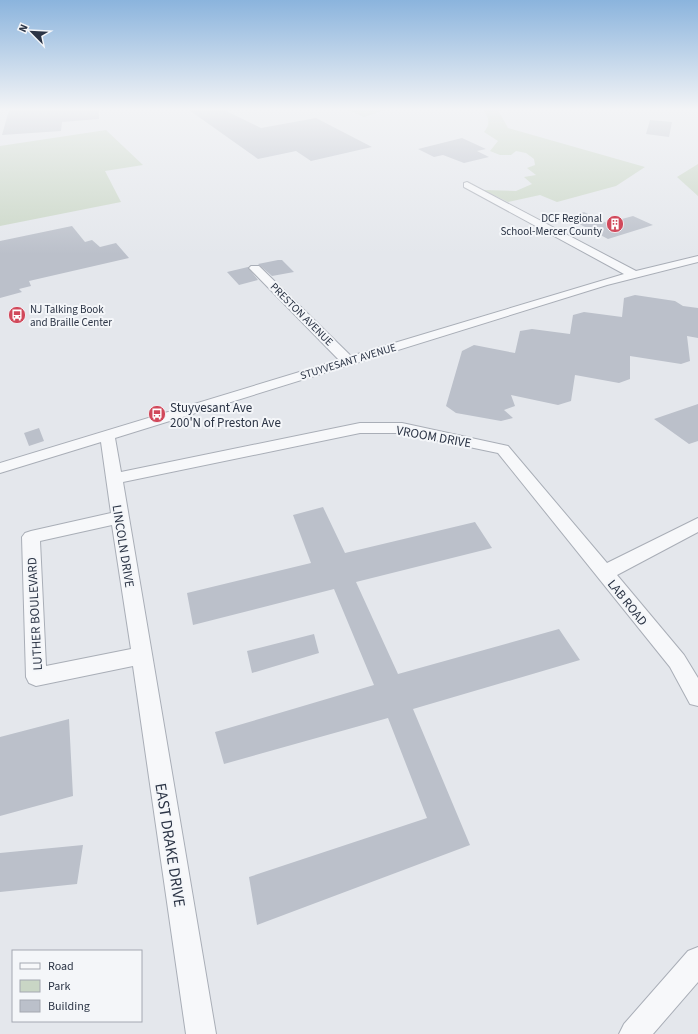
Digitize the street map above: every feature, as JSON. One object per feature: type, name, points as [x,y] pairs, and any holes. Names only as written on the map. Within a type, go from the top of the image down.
[{"type":"street","points":[[467,185],[634,275]]},
{"type":"street","name":"STUYVESANT AVENUE","points":[[0,468],[634,275],[698,259]]},
{"type":"street","name":"PRESTON AVENUE","points":[[255,268],[348,361]]},
{"type":"street","name":"VROOM DRIVE","points":[[113,479],[360,428],[402,428],[503,449],[605,573]]},
{"type":"street","name":"LINCOLN DRIVE","points":[[107,436],[141,656]]},
{"type":"street","name":"LUTHER BOULEVARD","points":[[119,517],[31,537],[36,677],[141,656]]},
{"type":"street","name":"LAB ROAD","points":[[698,524],[605,573],[677,661],[698,697]]},
{"type":"street","name":"EAST DRAKE DRIVE","points":[[141,656],[201,1034]]},
{"type":"street","points":[[637,1030],[698,961]]},
{"type":"green space","points":[[0,158],[136,158],[143,165],[105,171],[121,202],[0,226]]},
{"type":"green space","points":[[533,158],[614,158],[645,167],[616,186],[557,202],[540,195],[508,202],[483,190],[516,191],[532,184],[524,177],[536,175],[527,168],[535,165]]},
{"type":"green space","points":[[698,164],[698,196],[677,177]]},
{"type":"building","points":[[307,158],[323,158],[311,161]]},
{"type":"building","points":[[452,158],[484,158],[464,163]]},
{"type":"building","name":"DCF Regional School-Mercer County","points":[[584,212],[607,223],[633,216],[653,225],[608,239],[566,217]]},
{"type":"building","points":[[72,226],[85,242],[92,240],[100,247],[116,243],[129,258],[29,281],[31,286],[19,289],[22,292],[0,298],[0,241]]},
{"type":"building","points":[[282,260],[294,272],[272,276],[258,264]]},
{"type":"building","points":[[248,267],[258,280],[239,285],[227,272]]},
{"type":"building","points":[[635,295],[675,301],[683,306],[698,308],[698,338],[687,336],[690,361],[681,364],[630,356],[630,379],[619,383],[575,375],[571,401],[558,405],[511,395],[515,406],[504,410],[513,418],[501,421],[456,413],[446,406],[462,351],[474,345],[515,353],[520,331],[532,329],[570,334],[573,315],[584,312],[622,317],[624,298]]},
{"type":"building","points":[[698,404],[698,441],[689,444],[654,419]]},
{"type":"building","points":[[39,428],[44,441],[29,446],[24,433]]},
{"type":"building","points":[[323,507],[345,553],[475,522],[492,548],[356,582],[398,674],[559,629],[580,660],[413,709],[470,845],[257,925],[249,877],[427,818],[388,718],[224,764],[215,732],[374,685],[334,589],[193,625],[187,593],[311,563],[293,515]]},
{"type":"building","points":[[314,634],[319,653],[252,673],[247,651]]},
{"type":"building","points":[[69,719],[73,796],[0,816],[0,737]]},
{"type":"building","points":[[83,845],[77,884],[0,892],[0,853]]},
{"type":"place","name":"DCF Regional School-Mercer County","points":[[615,224]]},
{"type":"place","name":"NJ Talking Book and Braille Center","points":[[17,315]]},
{"type":"place","name":"Stuyvesant Ave 200'N of Preston Ave","points":[[157,414]]}]
